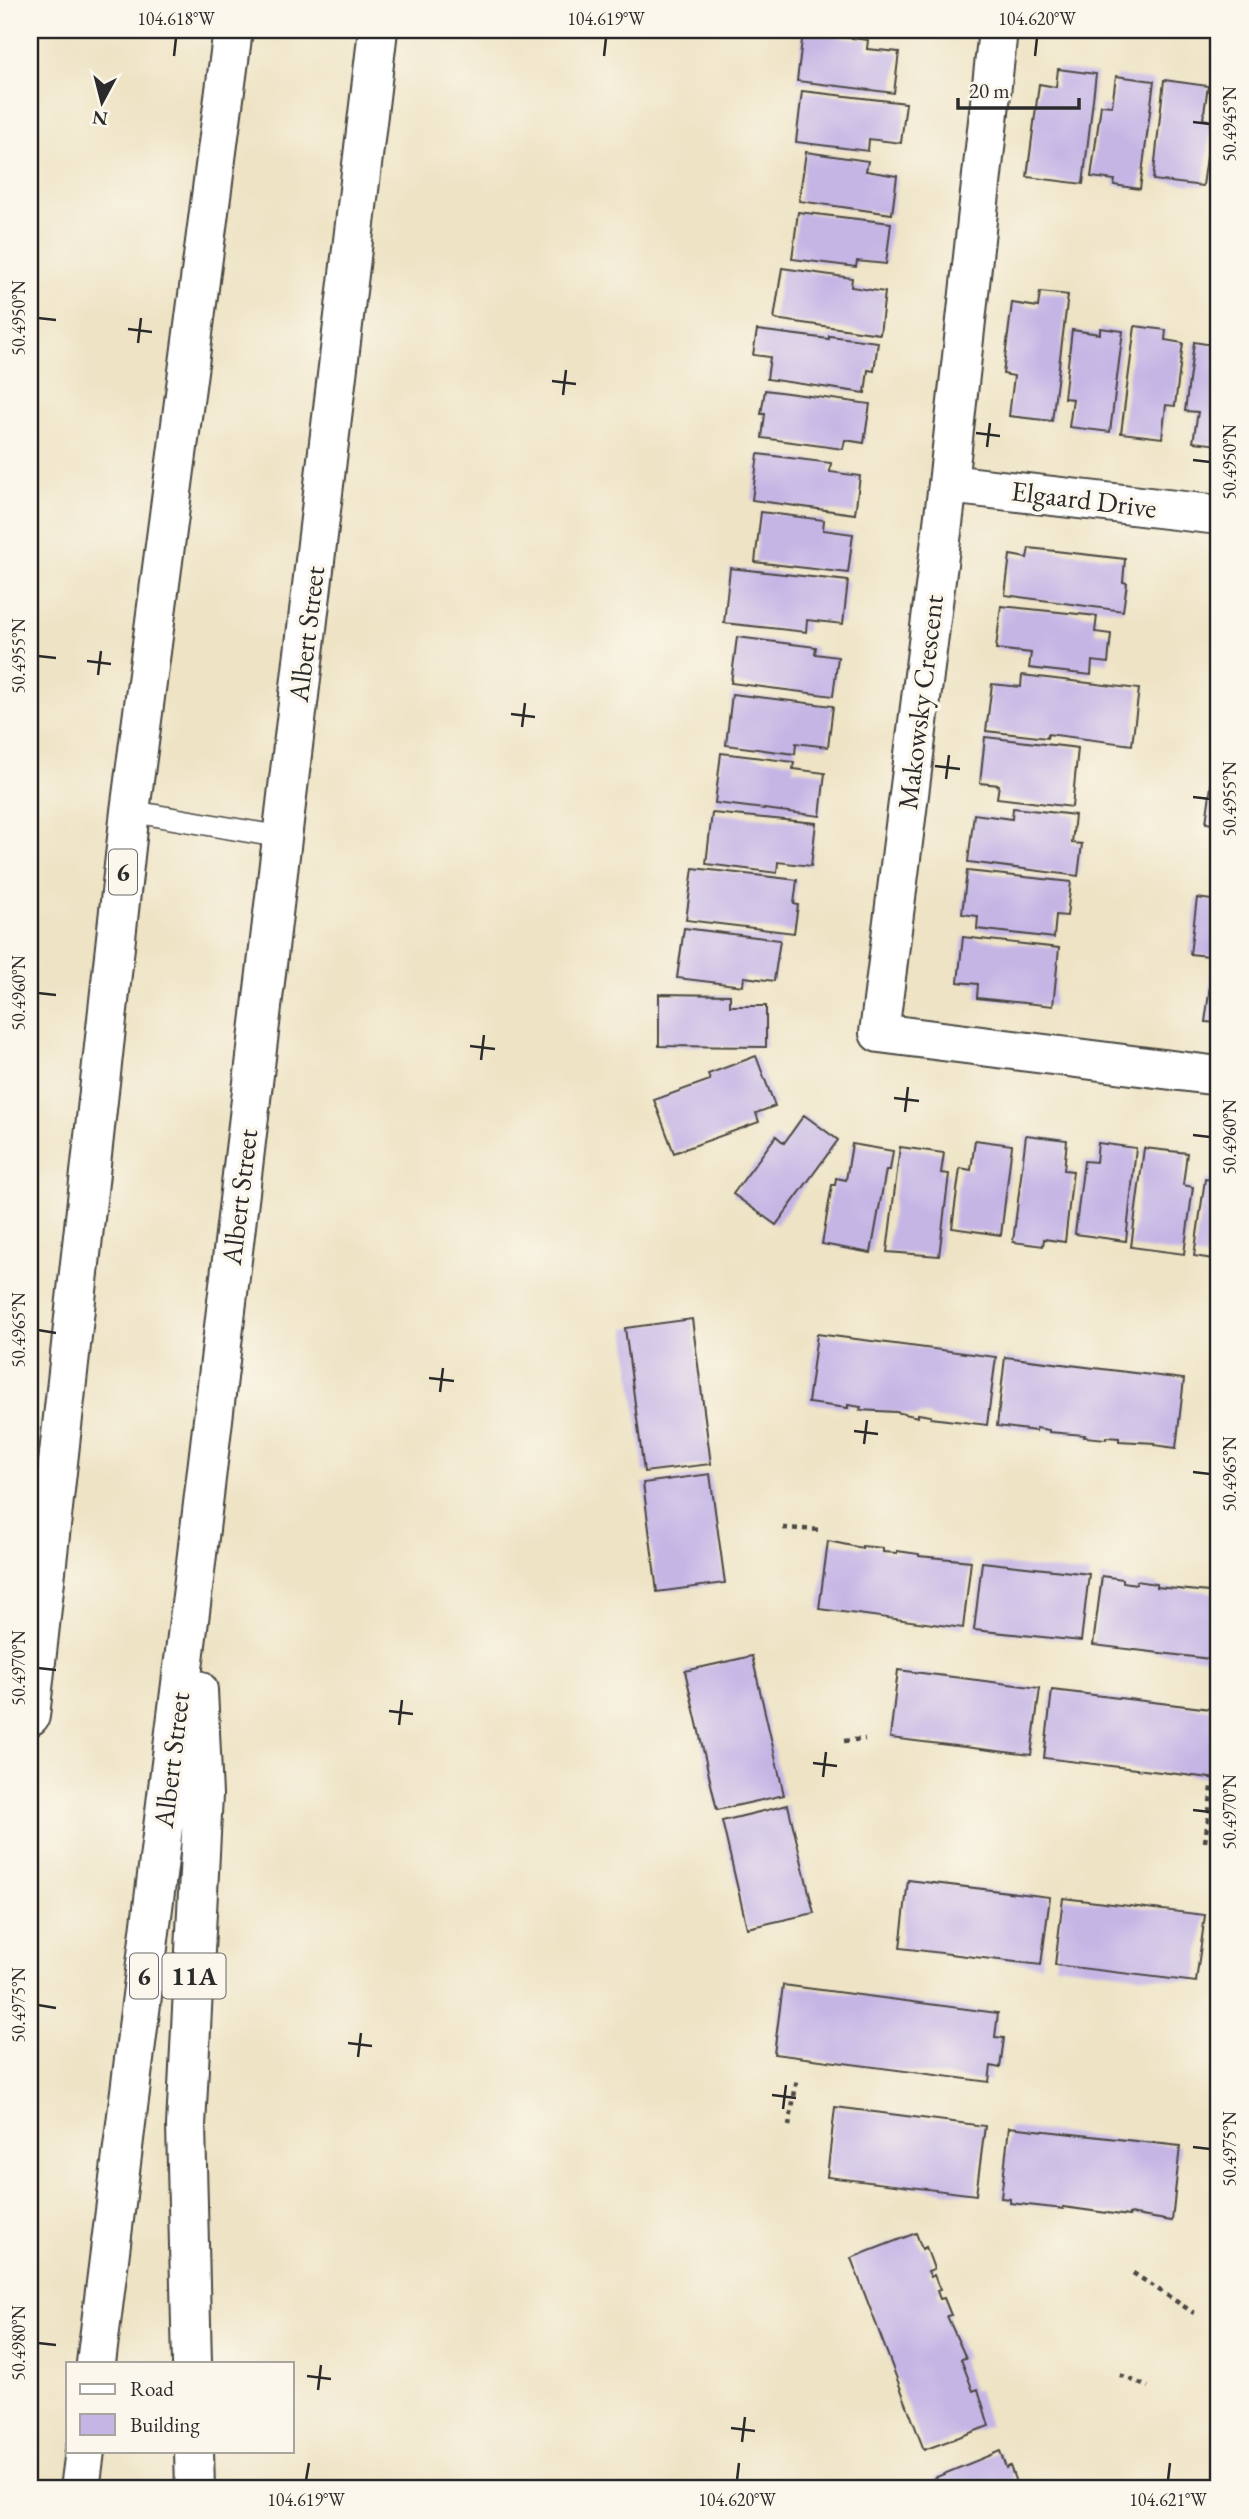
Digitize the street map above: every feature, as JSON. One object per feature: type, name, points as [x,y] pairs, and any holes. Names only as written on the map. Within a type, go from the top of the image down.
[{"type":"main road","name":"6","points":[[30,1716],[130,811],[233,30]]},
{"type":"main road","name":"Albert Street","points":[[96,2362],[192,1588],[378,30]]},
{"type":"main road","name":"Makowsky Crescent","points":[[998,30],[948,484],[878,1033],[1219,1076]]},
{"type":"main road","name":"Elgaard Drive","points":[[948,484],[1219,515]]},
{"type":"main road","name":"11A","points":[[192,1588],[203,1796],[186,2126],[192,2362]]},
{"type":"main road","points":[[80,2489],[85,2452]]},
{"type":"main road","points":[[194,2452],[195,2489]]},
{"type":"lane","points":[[130,811],[281,836]]},
{"type":"path","points":[[783,1528],[821,1530]]},
{"type":"path","points":[[844,1741],[865,1739]]},
{"type":"path","points":[[1205,1842],[1212,1787]]},
{"type":"path","points":[[789,2126],[797,2079]]},
{"type":"path","points":[[1133,2273],[1194,2313]]},
{"type":"path","points":[[1120,2375],[1147,2387]]},
{"type":"building","points":[[803,32],[868,40],[867,49],[899,52],[894,93],[797,81]]},
{"type":"building","points":[[1058,69],[1096,74],[1083,184],[1027,177],[1039,84],[1056,87]]},
{"type":"building","points":[[1116,76],[1154,81],[1140,189],[1114,185],[1115,180],[1091,177],[1101,105],[1112,106]]},
{"type":"building","points":[[1164,80],[1208,86],[1203,119],[1212,121],[1203,186],[1153,180]]},
{"type":"building","points":[[802,91],[906,103],[901,143],[869,139],[868,151],[796,142]]},
{"type":"building","points":[[1219,141],[1219,188],[1212,187]]},
{"type":"building","points":[[806,152],[868,161],[866,171],[897,176],[892,214],[799,201]]},
{"type":"building","points":[[798,212],[891,223],[886,264],[857,261],[856,267],[792,259]]},
{"type":"building","points":[[782,268],[852,278],[851,287],[885,292],[880,334],[774,319]]},
{"type":"building","points":[[1040,292],[1068,295],[1052,421],[1009,416],[1014,376],[1003,374],[1012,303],[1038,307]]},
{"type":"building","points":[[1135,326],[1166,330],[1165,340],[1183,343],[1175,406],[1166,405],[1162,438],[1121,433]]},
{"type":"building","points":[[1100,328],[1123,331],[1110,432],[1069,427],[1073,399],[1064,398],[1072,330],[1100,334]]},
{"type":"building","points":[[757,330],[878,342],[874,371],[868,370],[865,393],[767,379],[770,357],[753,355]]},
{"type":"building","points":[[1194,342],[1219,346],[1219,445],[1193,442],[1198,412],[1185,411]]},
{"type":"building","points":[[765,390],[870,404],[864,443],[845,440],[843,449],[762,438],[765,414],[761,414]]},
{"type":"building","points":[[758,454],[831,463],[830,472],[860,476],[855,514],[752,500]]},
{"type":"building","points":[[761,512],[824,520],[823,530],[853,534],[848,573],[755,562]]},
{"type":"building","points":[[1029,548],[1125,559],[1123,582],[1127,583],[1123,611],[1005,595],[1010,555],[1027,558]]},
{"type":"building","points":[[730,568],[848,581],[843,624],[807,620],[806,632],[724,623]]},
{"type":"building","points":[[1001,606],[1097,616],[1095,632],[1111,634],[1108,663],[1092,661],[1091,675],[1029,668],[1031,653],[996,649]]},
{"type":"building","points":[[737,637],[816,647],[815,654],[838,657],[833,696],[731,683]]},
{"type":"building","points":[[1022,675],[1139,689],[1132,745],[1048,734],[1047,738],[986,731],[992,684],[1021,687]]},
{"type":"building","points":[[732,694],[833,706],[828,747],[796,743],[795,754],[726,745]]},
{"type":"building","points":[[1218,726],[1219,759],[1213,759]]},
{"type":"building","points":[[985,737],[1078,748],[1072,807],[997,798],[999,785],[980,783]]},
{"type":"building","points":[[721,753],[794,762],[793,769],[825,773],[820,816],[715,803]]},
{"type":"building","points":[[1214,764],[1219,765],[1219,825],[1206,823]]},
{"type":"building","points":[[1013,808],[1075,815],[1072,843],[1082,844],[1078,876],[968,862],[974,814],[1012,819]]},
{"type":"building","points":[[712,813],[816,823],[811,866],[778,862],[777,873],[706,864]]},
{"type":"building","points":[[1219,860],[1219,894],[1213,893]]},
{"type":"building","points":[[693,868],[797,880],[794,904],[798,905],[794,933],[686,920]]},
{"type":"building","points":[[967,871],[1071,882],[1067,916],[1056,915],[1054,938],[977,929],[978,916],[962,914]]},
{"type":"building","points":[[1197,898],[1219,901],[1219,957],[1190,954]]},
{"type":"building","points":[[684,928],[780,940],[774,981],[744,977],[743,986],[677,978]]},
{"type":"building","points":[[963,937],[1059,948],[1053,1006],[977,998],[978,984],[958,982]]},
{"type":"building","points":[[1213,965],[1219,966],[1219,1023],[1205,1022]]},
{"type":"building","points":[[659,994],[730,995],[730,1006],[766,1006],[766,1047],[659,1046]]},
{"type":"building","points":[[756,1056],[775,1106],[756,1113],[759,1122],[674,1153],[654,1100],[710,1080],[708,1074]]},
{"type":"building","points":[[804,1115],[838,1140],[776,1225],[733,1194],[776,1136],[784,1143]]},
{"type":"building","points":[[1026,1135],[1067,1140],[1064,1170],[1073,1171],[1065,1242],[1044,1239],[1043,1246],[1013,1242]]},
{"type":"building","points":[[975,1140],[1012,1145],[1001,1235],[952,1228],[960,1168],[971,1170]]},
{"type":"building","points":[[1098,1143],[1136,1148],[1126,1241],[1075,1234],[1084,1161],[1096,1162]]},
{"type":"building","points":[[852,1144],[893,1151],[890,1170],[886,1170],[871,1253],[822,1244],[832,1185],[835,1185],[836,1178],[846,1180]]},
{"type":"building","points":[[900,1147],[944,1153],[941,1173],[949,1174],[939,1256],[887,1252]]},
{"type":"building","points":[[1144,1148],[1187,1153],[1183,1185],[1193,1187],[1184,1254],[1131,1247]]},
{"type":"building","points":[[1216,1159],[1219,1159],[1219,1260],[1194,1256],[1205,1179],[1213,1180]]},
{"type":"building","points":[[692,1319],[711,1464],[644,1472],[625,1328]]},
{"type":"building","points":[[817,1334],[996,1357],[987,1425],[918,1414],[918,1417],[896,1412],[860,1410],[861,1407],[848,1405],[848,1408],[808,1403]]},
{"type":"building","points":[[1005,1357],[1184,1379],[1176,1448],[1154,1445],[1155,1443],[1119,1441],[1119,1438],[1084,1437],[1085,1435],[1049,1432],[1036,1428],[1036,1431],[997,1426]]},
{"type":"building","points":[[710,1474],[725,1583],[657,1592],[643,1483]]},
{"type":"building","points":[[828,1541],[862,1548],[883,1548],[883,1552],[897,1551],[971,1561],[963,1628],[819,1609]]},
{"type":"building","points":[[982,1562],[1089,1574],[1081,1641],[974,1630]]},
{"type":"building","points":[[1102,1576],[1136,1584],[1136,1581],[1157,1584],[1157,1587],[1219,1593],[1219,1660],[1093,1645]]},
{"type":"building","points":[[752,1656],[784,1795],[717,1810],[685,1671]]},
{"type":"building","points":[[898,1670],[1040,1688],[1031,1755],[890,1738]]},
{"type":"building","points":[[1052,1690],[1219,1710],[1219,1779],[1044,1758]]},
{"type":"building","points":[[788,1805],[814,1913],[747,1928],[722,1821]]},
{"type":"building","points":[[908,1880],[1050,1897],[1041,1965],[900,1948]]},
{"type":"building","points":[[1063,1898],[1205,1915],[1196,1982],[1055,1965]]},
{"type":"building","points":[[783,1985],[998,2013],[995,2037],[1004,2038],[1000,2068],[991,2066],[989,2082],[774,2054]]},
{"type":"building","points":[[835,2107],[985,2126],[976,2195],[827,2177]]},
{"type":"building","points":[[1009,2127],[1180,2146],[1172,2221],[1129,2214],[1010,2203],[1010,2199],[1001,2198]]},
{"type":"building","points":[[916,2233],[922,2249],[926,2247],[934,2269],[928,2271],[931,2277],[934,2275],[940,2290],[937,2291],[940,2299],[944,2298],[951,2315],[947,2316],[966,2358],[961,2359],[973,2391],[978,2389],[989,2426],[924,2450],[851,2258]]},
{"type":"building","points":[[1000,2451],[1006,2468],[1010,2466],[1018,2488],[938,2489],[934,2478]]}]
